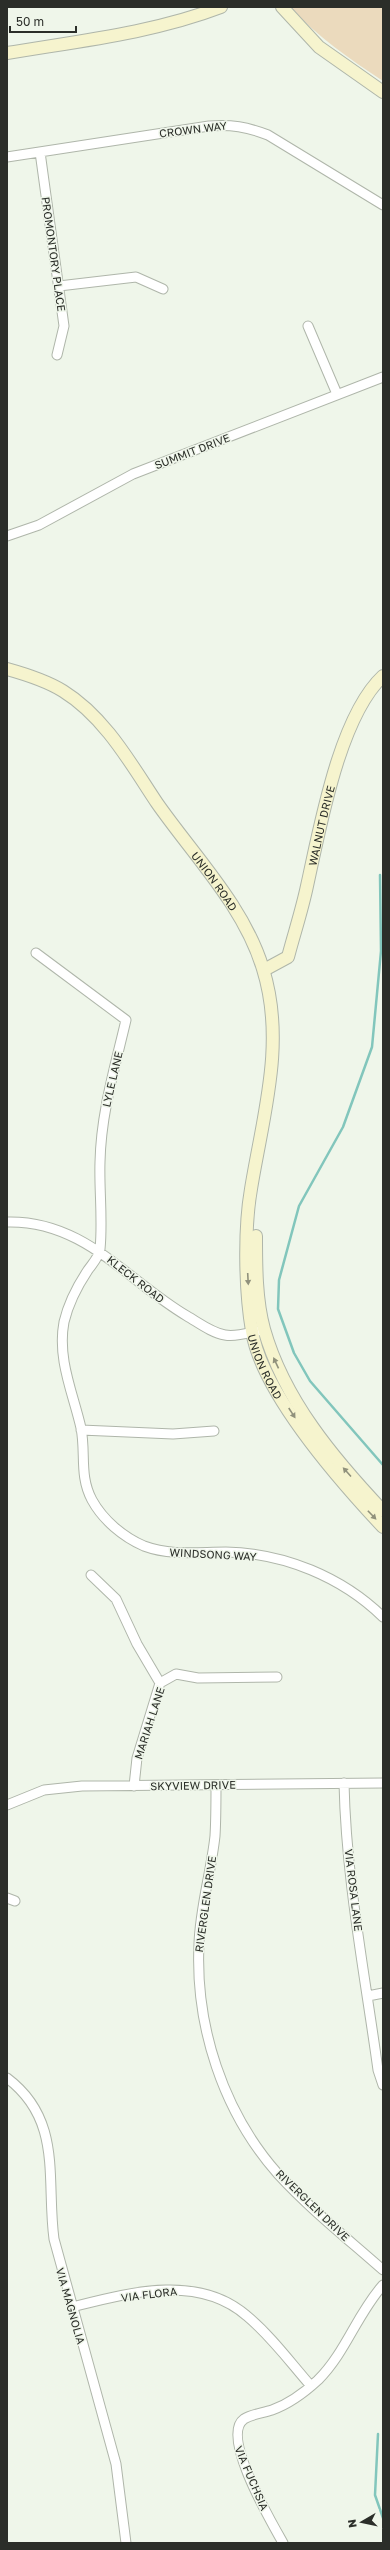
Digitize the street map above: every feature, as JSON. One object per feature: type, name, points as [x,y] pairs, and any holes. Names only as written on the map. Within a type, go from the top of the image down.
[{"type":"main road","points":[[7,53],[148,30],[187,20],[221,7]]},
{"type":"main road","points":[[282,7],[319,47],[383,92]]},
{"type":"main road","name":"UNION ROAD","points":[[7,669],[63,691],[94,718],[112,738],[175,829],[220,887],[249,935],[264,970],[274,1028],[274,1056],[251,1189],[248,1238],[252,1332],[262,1362],[278,1392],[318,1454],[383,1527]]},
{"type":"main road","name":"WALNUT DRIVE","points":[[264,970],[288,957],[340,751],[354,718],[366,697],[383,676]]},
{"type":"main road","name":"UNION ROAD","points":[[255,1171],[256,1250],[264,1329],[273,1357],[287,1386],[337,1461],[383,1511]]},
{"type":"street","name":"CROWN WAY","points":[[7,157],[209,126],[236,125],[268,135],[383,205]]},
{"type":"street","name":"PROMONTORY PLACE","points":[[40,152],[64,326],[58,355]]},
{"type":"street","points":[[59,286],[136,277],[163,288]]},
{"type":"street","points":[[308,326],[337,394]]},
{"type":"street","name":"SUMMIT DRIVE","points":[[7,536],[39,525],[133,474],[383,377]]},
{"type":"street","name":"LYLE LANE","points":[[36,953],[126,1020],[103,1116],[100,1161],[100,1250]]},
{"type":"street","name":"KLECK ROAD","points":[[7,1222],[48,1226],[100,1250],[152,1294],[212,1330],[226,1335],[264,1329]]},
{"type":"street","name":"WINDSONG WAY","points":[[100,1250],[75,1293],[64,1321],[62,1338],[63,1361],[81,1430],[85,1481],[92,1500],[110,1524],[131,1539],[163,1551],[182,1554],[227,1552],[278,1559],[309,1569],[337,1582],[383,1617]]},
{"type":"street","points":[[81,1430],[173,1434],[214,1431]]},
{"type":"street","points":[[91,1575],[116,1599],[137,1644],[160,1683]]},
{"type":"street","name":"MARIAH LANE","points":[[134,1786],[137,1758],[160,1683],[176,1674],[198,1678],[277,1677]]},
{"type":"street","name":"VIA ROSA LANE","points":[[344,1783],[345,1814],[368,1996],[378,2070],[383,2085]]},
{"type":"street","name":"SKYVIEW DRIVE","points":[[7,1805],[44,1790],[82,1786],[383,1783]]},
{"type":"street","name":"RIVERGLEN DRIVE","points":[[216,1785],[215,1836],[204,1897],[198,1967],[204,2022],[217,2070],[244,2126],[278,2173],[383,2270]]},
{"type":"street","points":[[368,1996],[383,1993]]},
{"type":"street","name":"VIA MAGNOLIA","points":[[7,2078],[27,2098],[40,2115],[46,2132],[50,2154],[51,2216],[54,2240],[116,2464],[126,2528],[126,2543]]},
{"type":"street","name":"VIA FUCHSIA","points":[[284,2543],[251,2480],[236,2435],[237,2427],[243,2420],[292,2400],[311,2386],[332,2365],[343,2350],[369,2303],[383,2285]]},
{"type":"street","name":"VIA FLORA","points":[[72,2307],[155,2291],[194,2290],[229,2303],[246,2315],[311,2386]]},
{"type":"shaded area","points":[[291,7],[383,7],[383,81],[346,56],[323,38]]},
{"type":"waterway","points":[[380,875],[381,951],[372,1047],[343,1127],[299,1206],[279,1280],[278,1309],[294,1353],[310,1381],[383,1465]]},
{"type":"waterway","points":[[378,2434],[375,2495],[383,2518]]}]
